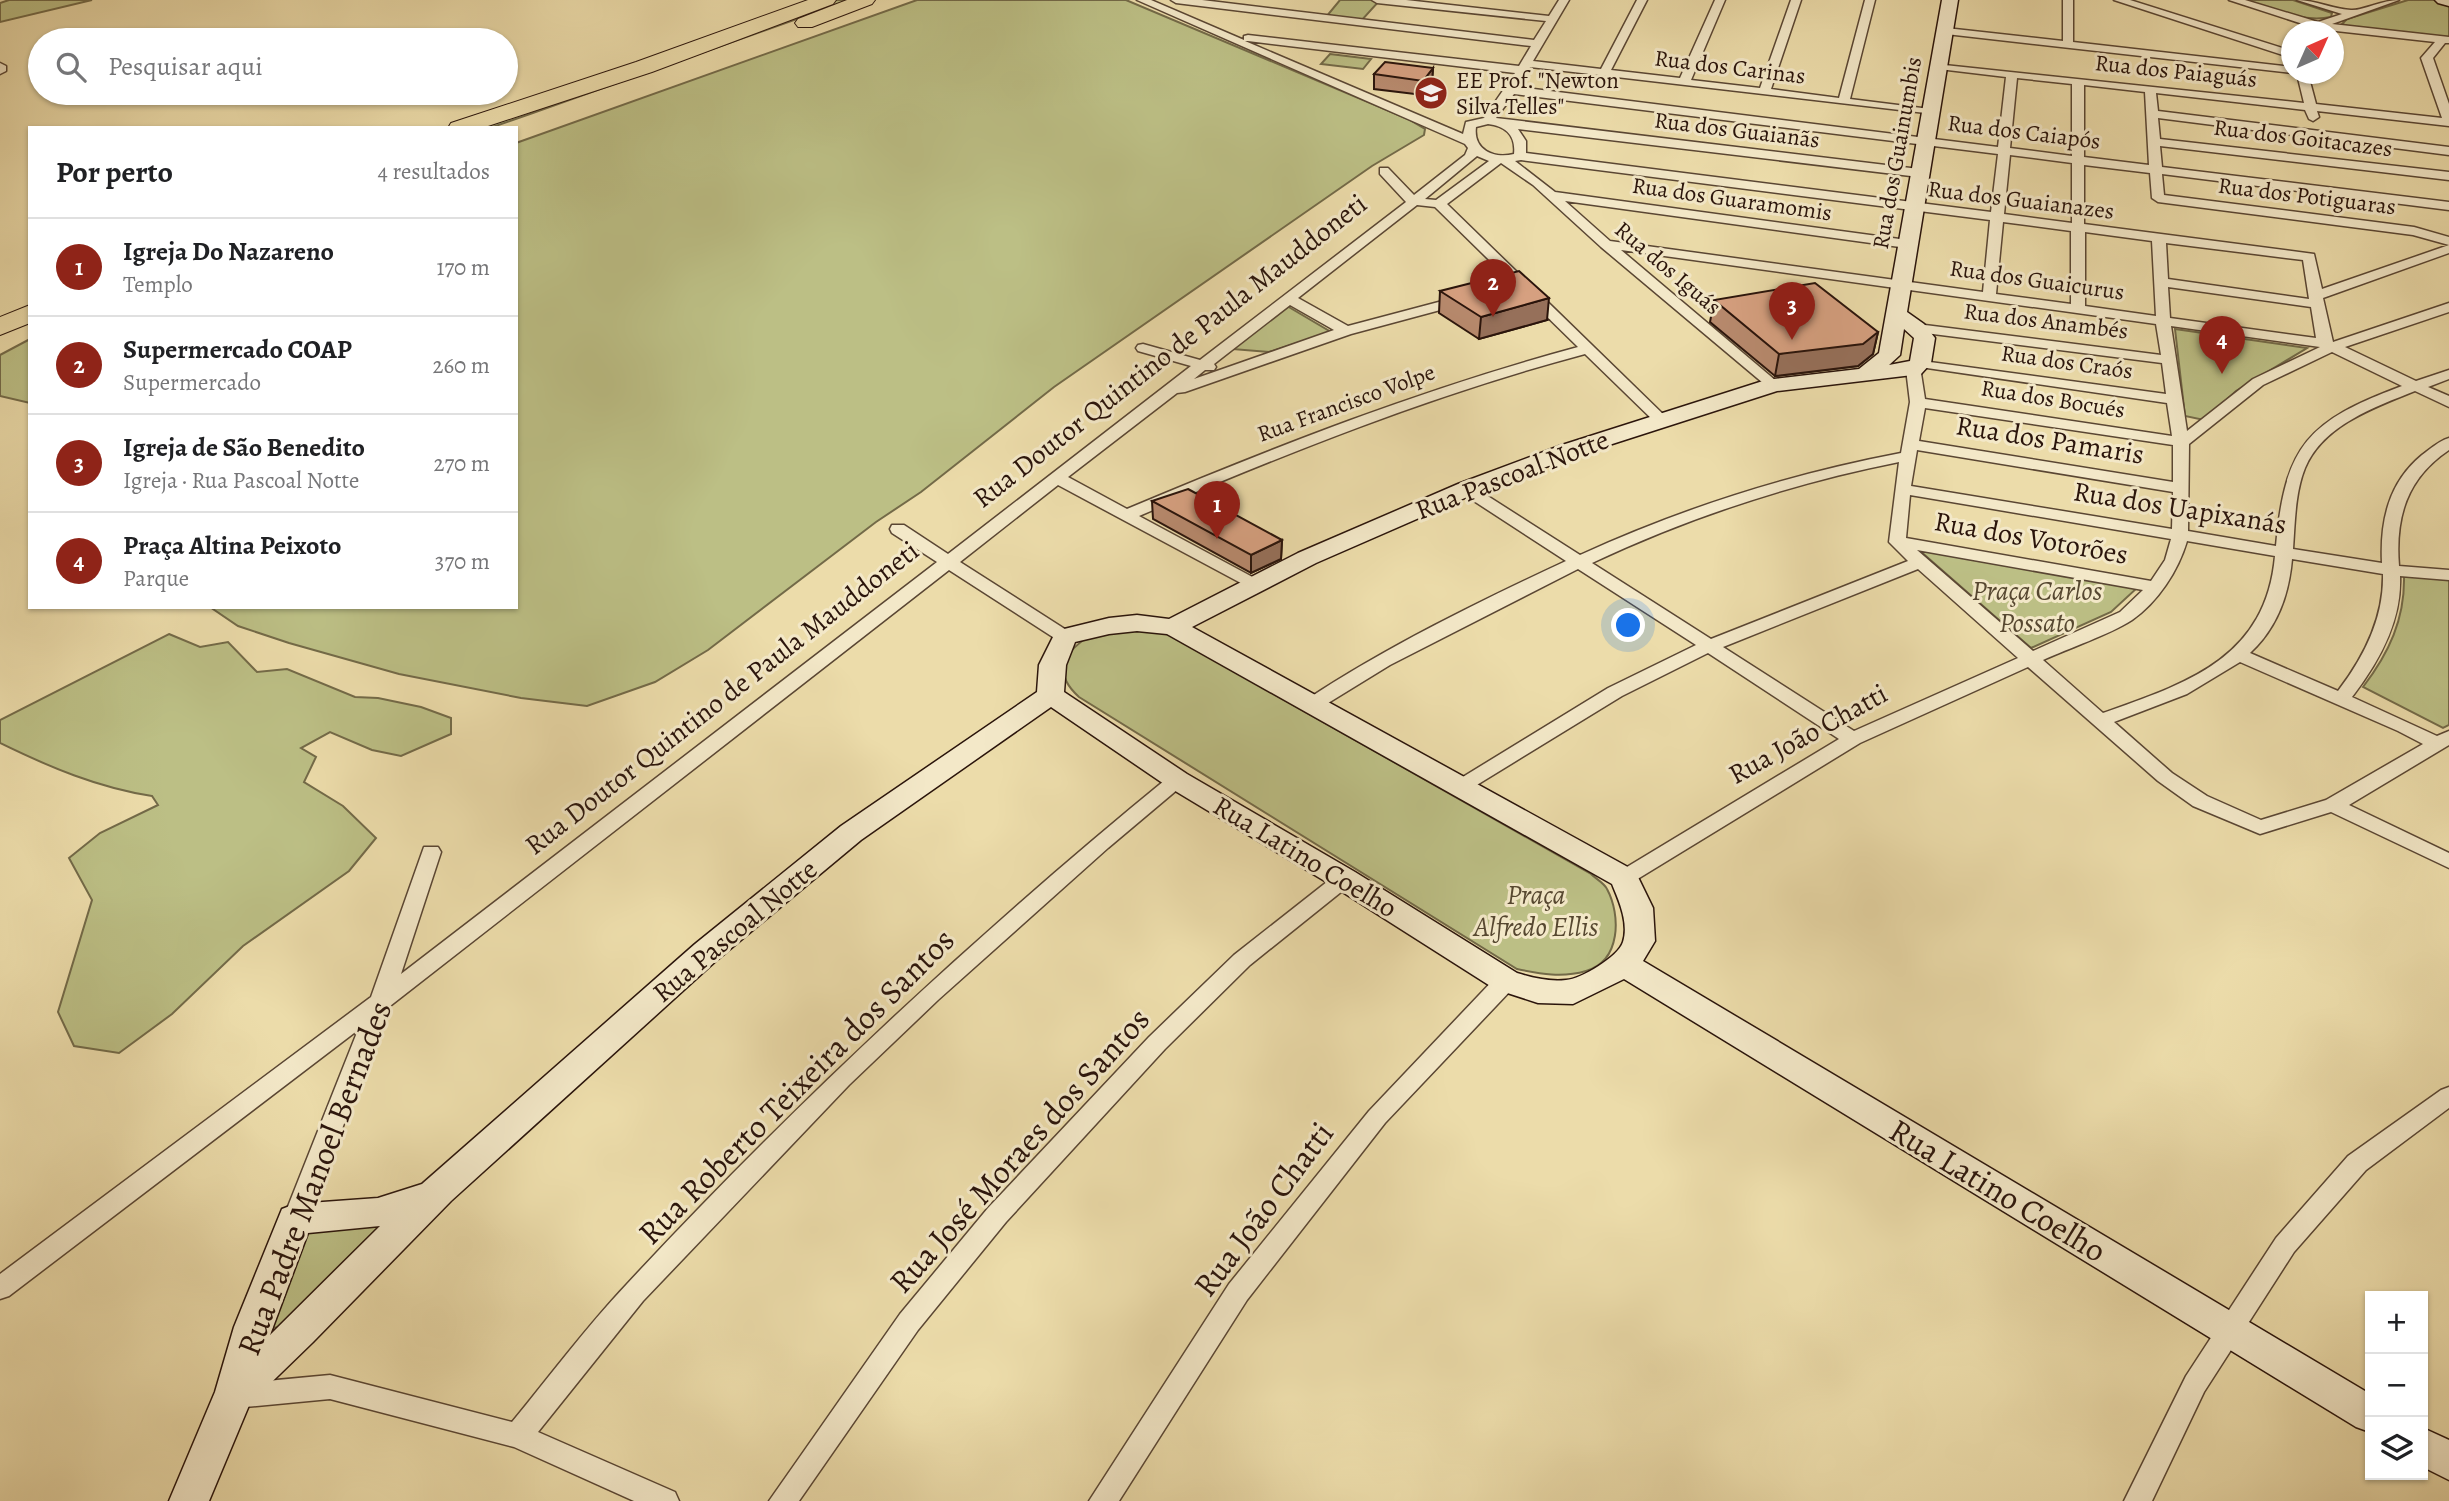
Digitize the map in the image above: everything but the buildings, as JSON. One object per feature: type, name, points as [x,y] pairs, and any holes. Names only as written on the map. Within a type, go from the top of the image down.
[{"type":"highway","points":[[465,126],[644,67],[826,0]]},
{"type":"highway","points":[[513,126],[666,74],[865,0]]},
{"type":"highway","points":[[0,304],[28,291]]},
{"type":"highway","points":[[0,327],[28,314]]},
{"type":"street","points":[[1176,0],[1538,44]]},
{"type":"street","points":[[1377,0],[1552,19]]},
{"type":"street","points":[[1471,144],[1470,125],[1482,121],[1503,102],[1564,0]]},
{"type":"street","points":[[1604,73],[1642,0]]},
{"type":"street","points":[[1684,82],[1720,0]]},
{"type":"street","points":[[1764,92],[1796,0]]},
{"type":"street","points":[[1843,101],[1870,0]]},
{"type":"street","name":"Rua dos Guainumbis","points":[[1867,373],[1889,355],[1912,206],[1927,141],[1950,0]]},
{"type":"street","points":[[2068,0],[2068,44]]},
{"type":"street","points":[[2119,0],[2281,52]]},
{"type":"street","points":[[2234,0],[2302,21]]},
{"type":"street","points":[[2302,0],[2351,13]]},
{"type":"street","points":[[2331,21],[2393,0]]},
{"type":"street","points":[[2443,0],[2449,1]]},
{"type":"street","points":[[1147,1],[1416,118],[1471,144],[1483,155],[1510,158]]},
{"type":"street","points":[[1247,19],[1257,11]]},
{"type":"street","points":[[1231,37],[1236,27]]},
{"type":"street","points":[[2344,29],[2446,40]]},
{"type":"street","points":[[1946,31],[2281,69]]},
{"type":"street","name":"Rua dos Carinas","points":[[1231,37],[1604,73],[1930,112]]},
{"type":"street","points":[[2446,40],[2427,58],[2449,121]]},
{"type":"street","name":"Rua dos Paiaguás","points":[[1939,66],[2449,121]]},
{"type":"street","points":[[1989,297],[2012,74]]},
{"type":"street","points":[[2435,77],[2449,78]]},
{"type":"street","points":[[2078,81],[2078,309]]},
{"type":"street","points":[[2305,84],[2337,220]]},
{"type":"street","points":[[2150,88],[2154,169]]},
{"type":"street","name":"Rua dos Caiapós","points":[[1511,90],[2154,169],[2328,176],[2449,206]]},
{"type":"street","points":[[1439,204],[1521,149],[1518,139],[1506,123],[1503,102]]},
{"type":"street","points":[[2151,114],[2449,151]]},
{"type":"street","points":[[1416,118],[1453,123],[1506,123]]},
{"type":"street","name":"Rua dos Guaianãs","points":[[1506,123],[1919,173]]},
{"type":"street","name":"Rua dos Goitacazes","points":[[2153,142],[2328,176],[2449,176]]},
{"type":"street","name":"Rua Doutor Quintino de Paula Mauddoneti","points":[[0,1288],[381,1001],[1461,165],[1471,156],[1471,144]]},
{"type":"street","name":"Rua dos Iguás","points":[[1510,158],[1606,244],[1774,385]]},
{"type":"street","name":"Rua dos Guaianazes","points":[[1510,158],[2309,257],[2316,300]]},
{"type":"street","name":"Rua dos Potiguaras","points":[[2154,169],[2158,198],[2414,231],[2449,241]]},
{"type":"street","points":[[1384,171],[1412,201],[1439,204],[1516,286],[1661,420]]},
{"type":"street","name":"Rua dos Guaramomis","points":[[1551,195],[1907,244]]},
{"type":"street","name":"Rua João Chatti","points":[[1624,878],[1853,738],[2126,616],[2156,587],[2173,560],[2180,536],[2181,488],[2181,442],[2163,321],[2159,239]]},
{"type":"street","name":"Rua dos Guaicurus","points":[[1606,244],[2329,345],[2449,402]]},
{"type":"street","points":[[2160,282],[2316,300],[2449,249]]},
{"type":"street","points":[[1169,392],[1346,331],[1484,294]]},
{"type":"street","points":[[1288,298],[1346,331]]},
{"type":"street","points":[[2316,300],[2329,345]]},
{"type":"street","points":[[2181,442],[2256,383],[2329,345],[2449,307]]},
{"type":"street","points":[[1896,314],[1917,328],[1925,338],[1917,366],[1918,402],[1902,489],[1897,542],[2165,777],[2200,801],[2260,827],[2333,805],[2442,740]]},
{"type":"street","name":"Rua dos Anambés","points":[[1917,328],[2169,360]]},
{"type":"street","points":[[1143,348],[1229,373]]},
{"type":"street","name":"Rua Francisco Volpe","points":[[1126,515],[1304,440],[1415,399],[1525,364],[1587,349]]},
{"type":"street","points":[[1220,351],[1245,359],[1264,360]]},
{"type":"street","points":[[1867,373],[1917,366]]},
{"type":"street","name":"Rua dos Craós","points":[[1917,366],[1954,368],[2175,400]]},
{"type":"street","name":"Rua Pascoal Notte","points":[[1173,626],[1307,558],[1466,489],[1570,450],[1774,385],[1867,373]]},
{"type":"street","points":[[2100,720],[2192,686],[2239,655],[2262,628],[2279,594],[2287,503],[2302,458],[2324,434],[2377,400],[2449,374]]},
{"type":"street","name":"Rua dos Bocués","points":[[1918,402],[2181,442]]},
{"type":"street","points":[[2341,699],[2361,673],[2384,627],[2392,592],[2389,547],[2397,496],[2419,464],[2449,443]]},
{"type":"street","points":[[1313,704],[1501,598],[1677,520],[1802,480],[1909,450]]},
{"type":"street","name":"Rua dos Pamaris","points":[[1909,450],[2181,488]]},
{"type":"street","points":[[1056,477],[1252,584]]},
{"type":"street","points":[[1466,489],[1853,738]]},
{"type":"street","name":"Rua dos Uapixanás","points":[[1902,489],[2391,570],[2449,575]]},
{"type":"street","points":[[898,529],[949,559],[1065,637]]},
{"type":"street","name":"Rua dos Votorões","points":[[1897,542],[2156,587]]},
{"type":"street","points":[[1460,786],[1615,692],[1709,646],[1920,562]]},
{"type":"street","points":[[1051,695],[1049,675],[1054,654],[1065,637],[1138,623],[1173,626],[1624,878],[1638,908],[1639,941],[1625,965]]},
{"type":"street","points":[[2239,655],[2442,740]]},
{"type":"street","name":"Rua Pascoal Notte","points":[[234,1394],[438,1191],[706,952],[840,842],[1051,695]]},
{"type":"street","name":"Rua Latino Coelho","points":[[1051,695],[1177,780],[1344,879],[1506,981],[1538,991],[1573,992],[1625,965],[2365,1412]]},
{"type":"street","name":"Rua Roberto Teixeira dos Santos","points":[[518,1436],[634,1293],[841,1079],[930,994],[1101,843],[1177,780]]},
{"type":"street","points":[[2333,805],[2449,861]]},
{"type":"street","name":"Rua Padre Manoel Bernades","points":[[189,1501],[234,1394],[253,1327],[381,1001],[431,852]]},
{"type":"street","name":"Rua José Moraes dos Santos","points":[[783,1501],[909,1322],[997,1215],[1157,1043],[1233,969],[1344,879]]},
{"type":"street","name":"Rua João Chatti","points":[[1103,1501],[1238,1292],[1377,1116],[1506,981]]},
{"type":"street","points":[[2138,1501],[2195,1384],[2285,1245],[2357,1163],[2449,1096]]},
{"type":"street","name":"Rua Pascoal Notte","points":[[295,1219],[372,1215],[407,1206],[438,1191]]},
{"type":"street","points":[[234,1394],[330,1387],[518,1436],[666,1501]]},
{"type":"street","points":[[2428,1449],[2449,1462]]},
{"type":"green space","points":[[9,0],[92,0],[0,22],[0,3]]},
{"type":"green space","points":[[835,0],[850,0],[496,126],[477,126]]},
{"type":"green space","points":[[917,0],[1126,0],[1408,119],[1425,129],[1424,135],[1372,166],[1054,387],[921,492],[876,522],[708,650],[655,682],[587,706],[521,698],[399,674],[238,626],[213,609],[518,609],[518,142]]},
{"type":"green space","points":[[1340,0],[1380,0],[1361,21],[1326,17]]},
{"type":"green space","points":[[2244,0],[2293,0],[2332,13],[2331,17],[2298,17]]},
{"type":"green space","points":[[2408,0],[2434,0],[2449,3],[2449,38],[2353,28],[2344,25],[2347,19]]},
{"type":"green space","points":[[1330,54],[1371,59],[1363,69],[1321,64]]},
{"type":"green space","points":[[1287,306],[1331,332],[1269,352],[1232,349]]},
{"type":"green space","points":[[2175,329],[2307,348],[2236,391],[2204,420],[2185,416]]},
{"type":"green space","points":[[28,340],[28,403],[0,396],[0,355]]},
{"type":"green space","name":"Praça Carlos Possato","points":[[1919,550],[2137,588],[2111,612],[2031,648]]},
{"type":"green space","points":[[2404,576],[2449,580],[2449,725],[2443,728],[2363,687],[2381,661],[2394,635],[2402,607]]},
{"type":"green space","name":"Praça Alfredo Ellis","points":[[1147,629],[1170,635],[1591,874],[1606,887],[1615,911],[1615,936],[1606,958],[1598,966],[1586,971],[1560,975],[1517,969],[1079,697],[1071,689],[1066,681],[1062,661],[1082,641],[1091,635],[1109,630]]},
{"type":"green space","points":[[169,634],[200,647],[228,642],[257,672],[287,669],[355,697],[378,698],[421,707],[451,718],[451,734],[401,756],[372,750],[330,732],[301,748],[316,757],[304,782],[343,806],[376,838],[349,871],[243,946],[172,1014],[119,1053],[74,1046],[58,1012],[92,900],[69,858],[100,833],[158,805],[152,796],[74,776],[0,743],[0,720]]},
{"type":"green space","points":[[402,1208],[300,1327],[256,1328],[298,1221]]},
{"type":"place","name":"EE Prof. \"Newton Silva Telles\"","points":[[1431,93]]},
{"type":"place","name":"Supermercado COAP","points":[[1493,317]]},
{"type":"place","name":"Igreja de São Benedito","points":[[1792,340]]},
{"type":"place","name":"Praça Altina Peixoto","points":[[2222,374]]},
{"type":"place","name":"Igreja Do Nazareno","points":[[1217,539]]}]
